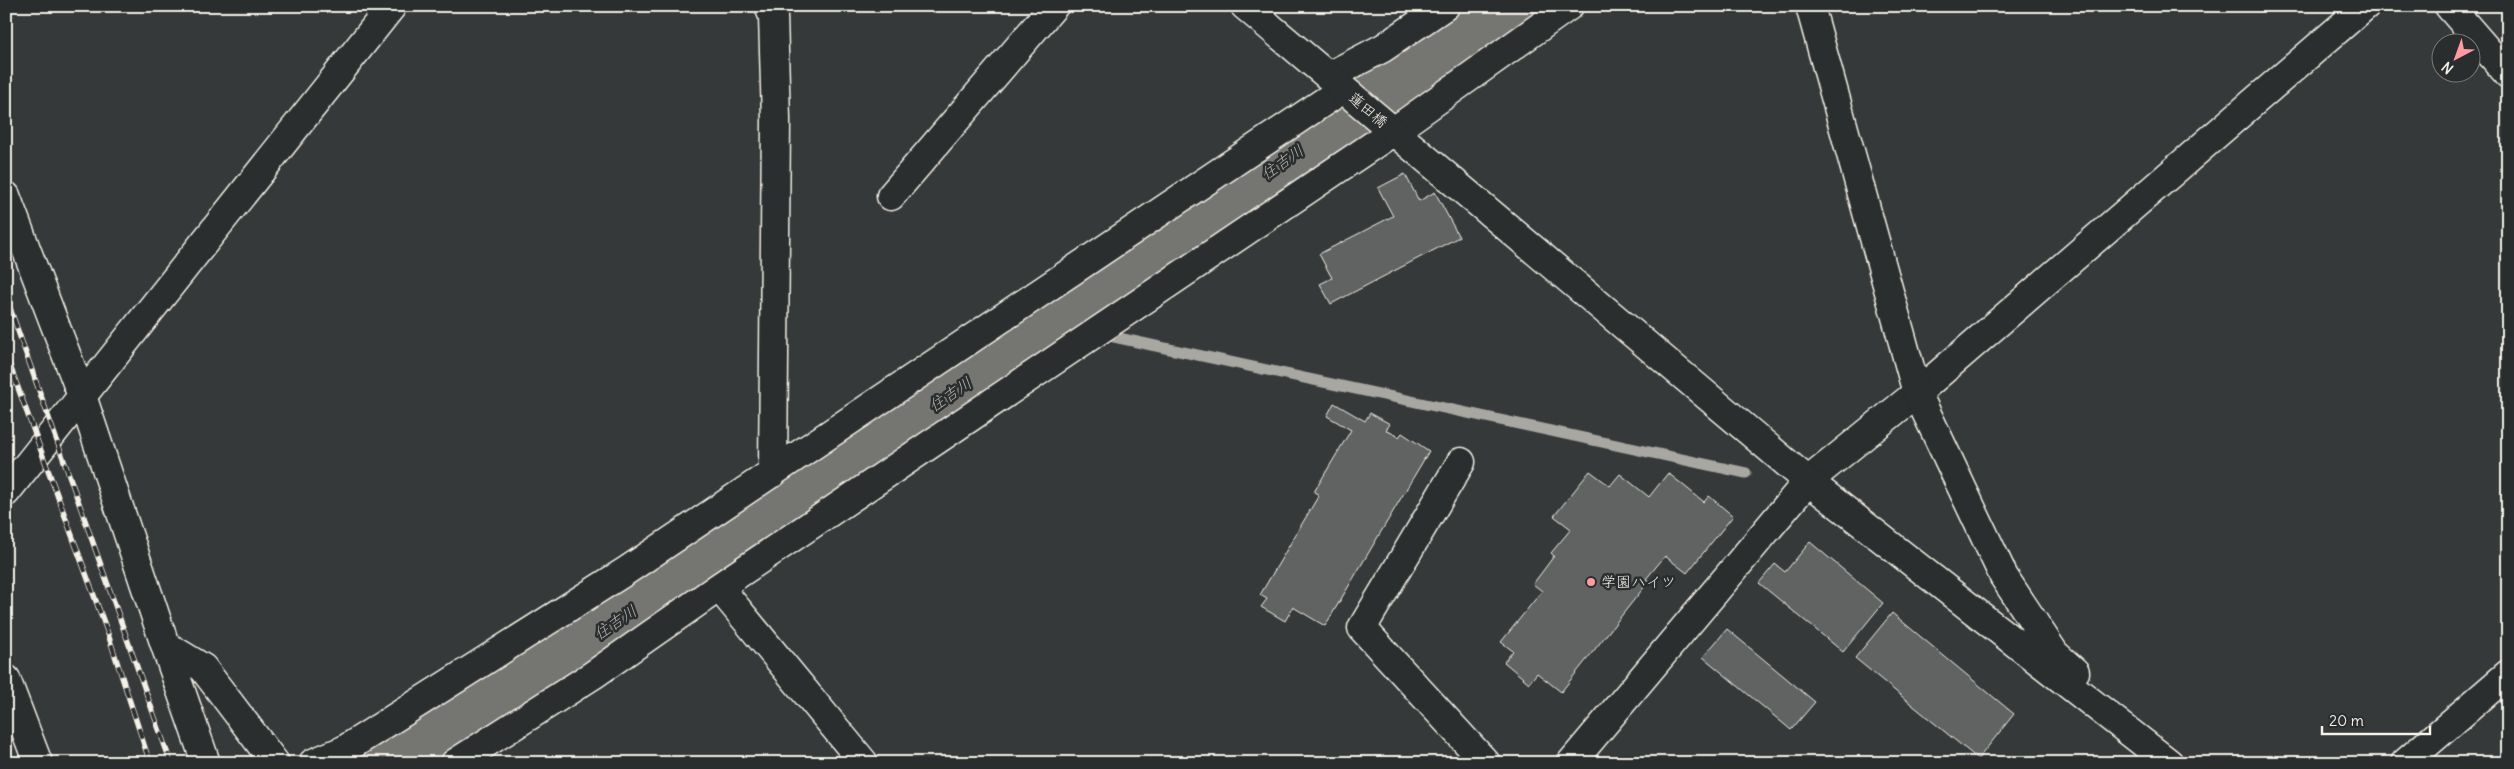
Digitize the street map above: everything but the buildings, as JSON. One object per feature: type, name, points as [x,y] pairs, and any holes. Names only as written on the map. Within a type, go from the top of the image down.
[{"type":"street","points":[[6,492],[392,6]]},
{"type":"street","points":[[769,6],[773,16],[776,120],[773,473]]},
{"type":"street","points":[[891,196],[1054,6]]},
{"type":"street","name":"蓮田橋","points":[[1245,6],[1808,481],[2170,763]]},
{"type":"street","points":[[313,763],[344,750],[626,571],[773,473],[1445,6]]},
{"type":"street","points":[[454,763],[593,675],[719,587],[1394,131],[1569,6]]},
{"type":"street","points":[[1810,6],[1918,393],[2004,578],[2055,654],[2170,763]]},
{"type":"street","points":[[1571,763],[1808,481],[1918,393],[2365,6]]},
{"type":"street","points":[[2449,6],[2508,74]]},
{"type":"street","points":[[6,196],[82,396],[206,763]]},
{"type":"street","points":[[1461,462],[1362,628],[1486,763]]},
{"type":"street","points":[[719,587],[864,763]]},
{"type":"street","points":[[165,645],[203,668],[275,763]]},
{"type":"street","points":[[2404,763],[2508,674]]},
{"type":"street","points":[[6,679],[38,763]]},
{"type":"waterway","name":"住吉川","points":[[383,763],[531,680],[1003,358],[1049,323],[1506,6]]},
{"type":"waterway","points":[[1049,323],[1065,326]]},
{"type":"waterway","points":[[1114,337],[1746,473]]},
{"type":"railway","points":[[6,297],[171,763]]},
{"type":"railway","points":[[6,355],[107,631],[150,763]]},
{"type":"place","name":"学園ハイツ","points":[[1591,582]]}]
